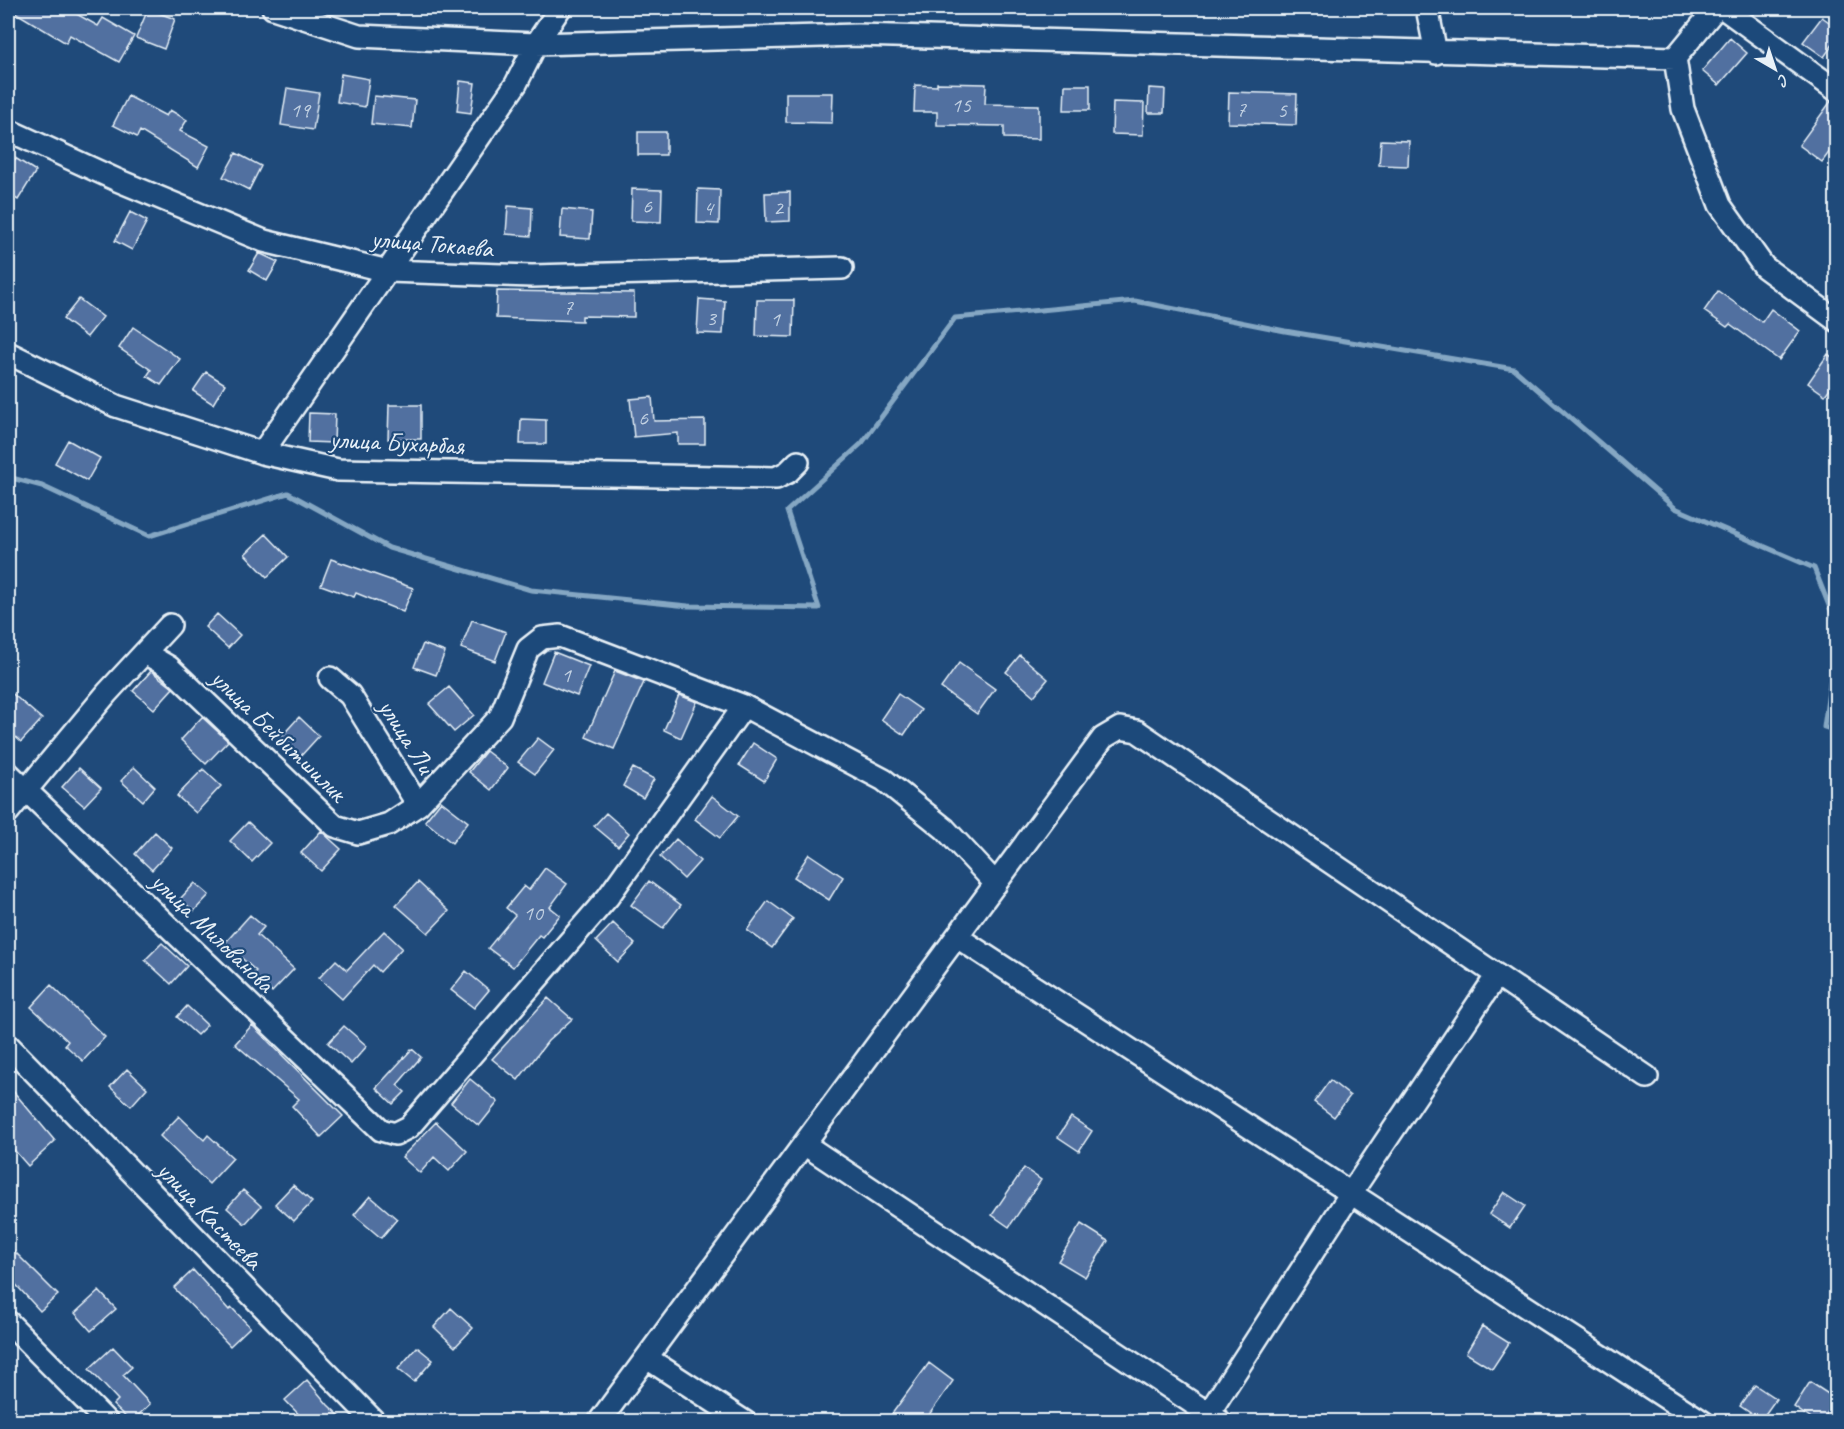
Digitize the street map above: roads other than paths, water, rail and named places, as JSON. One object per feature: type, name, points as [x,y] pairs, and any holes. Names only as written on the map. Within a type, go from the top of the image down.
[{"type":"street","points":[[273,8],[359,36],[536,44],[858,35],[1675,58]]},
{"type":"street","points":[[262,453],[516,84],[536,44],[560,8]]},
{"type":"street","points":[[1427,8],[1436,52]]},
{"type":"street","points":[[1716,8],[1675,58],[1683,109],[1720,206],[1764,267],[1836,320]]},
{"type":"street","points":[[1724,8],[1836,90]]},
{"type":"street","name":"улица Токаева","points":[[8,130],[117,180],[264,241],[388,271],[532,276],[842,268]]},
{"type":"street","name":"улица Бухарбая","points":[[8,353],[116,406],[262,453],[338,470],[776,478],[788,472],[798,462]]},
{"type":"street","points":[[8,812],[107,693],[170,625]]},
{"type":"street","name":"улица Бейбитшилик","points":[[145,653],[169,667],[335,826],[358,833],[389,825],[418,805],[500,717],[528,649],[542,638],[560,636],[744,706],[884,780],[945,829],[996,884]]},
{"type":"street","name":"улица Ли","points":[[330,678],[354,686],[418,805]]},
{"type":"street","name":"улица Милованова","points":[[8,773],[381,1130],[395,1134],[410,1127],[600,906],[744,706]]},
{"type":"street","points":[[599,1422],[1103,738],[1120,728],[1137,730],[1647,1077]]},
{"type":"street","points":[[957,937],[1703,1422]]},
{"type":"street","points":[[804,1144],[1211,1419],[1351,1193],[1497,975]]},
{"type":"street","name":"улица Кастеева","points":[[8,1045],[375,1422]]},
{"type":"street","points":[[8,1322],[107,1422]]},
{"type":"street","points":[[647,1358],[745,1422]]},
{"type":"waterway","points":[[8,477],[42,486],[149,536],[288,493],[389,548],[531,590],[688,606],[819,608],[787,511],[862,443],[955,318],[1135,301],[1285,331],[1514,369],[1675,508],[1814,568],[1836,623]]},
{"type":"waterway","points":[[1836,640],[1824,727],[1836,731]]}]
